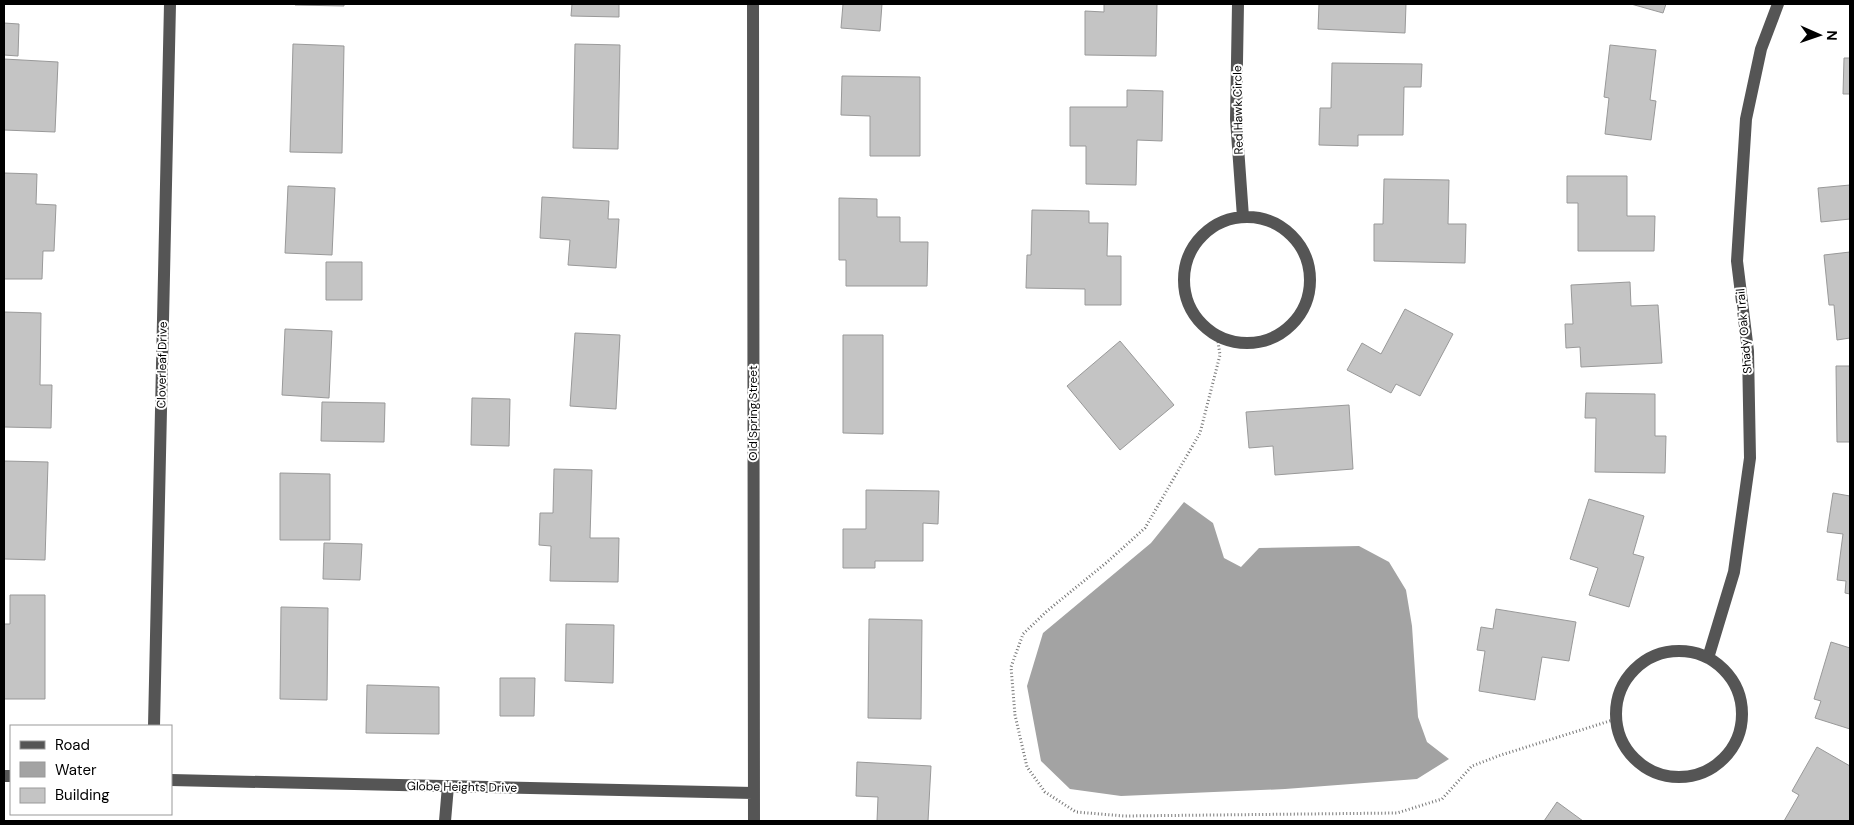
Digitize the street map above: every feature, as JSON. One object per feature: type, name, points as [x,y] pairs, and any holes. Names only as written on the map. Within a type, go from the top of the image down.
[{"type":"street","name":"Cloverleaf Drive","points":[[154,725],[170,4]]},
{"type":"street","name":"Old Spring Street","points":[[753,4],[754,821]]},
{"type":"street","name":"Red Hawk Circle","points":[[1238,4],[1236,119],[1243,217]]},
{"type":"street","name":"Shady Oak Trail","points":[[1708,658],[1734,572],[1750,458],[1748,351],[1737,261],[1746,119],[1761,49],[1778,4]]},
{"type":"street","points":[[1243,217],[1264,219],[1283,228],[1298,243],[1307,262],[1310,283],[1305,304],[1294,322],[1278,335],[1258,342],[1236,342],[1217,335],[1200,323],[1189,306],[1184,286],[1185,266],[1193,247],[1206,232],[1223,221],[1243,217]]},
{"type":"street","points":[[1671,651],[1690,652],[1708,658],[1726,672],[1737,690],[1742,712],[1739,733],[1729,752],[1713,767],[1693,776],[1671,777],[1650,771],[1633,758],[1621,740],[1616,719],[1617,700],[1624,682],[1637,667],[1653,656],[1671,651]]},
{"type":"street","name":"Globe Heights Drive","points":[[172,780],[754,793]]},
{"type":"street","points":[[445,821],[448,786]]},
{"type":"path","points":[[1217,335],[1220,354],[1200,433],[1144,528],[1106,564],[1047,611],[1023,634],[1011,667],[1015,715],[1027,767],[1046,792],[1076,812],[1124,816],[1398,813],[1442,799],[1472,766],[1616,719]]},
{"type":"water","points":[[1184,502],[1213,523],[1224,558],[1241,567],[1259,548],[1359,546],[1389,562],[1406,590],[1412,626],[1418,717],[1427,742],[1449,759],[1417,779],[1285,789],[1121,796],[1070,789],[1041,761],[1027,686],[1043,633],[1151,543]]},
{"type":"building","points":[[344,4],[344,6],[295,5]]},
{"type":"building","points":[[572,4],[619,4],[619,17],[571,16]]},
{"type":"building","points":[[843,4],[882,4],[880,31],[841,28]]},
{"type":"building","points":[[1104,4],[1157,4],[1156,56],[1085,55],[1085,11],[1104,12]]},
{"type":"building","points":[[1319,4],[1406,4],[1405,33],[1318,29]]},
{"type":"building","points":[[1631,4],[1666,4],[1663,13]]},
{"type":"building","points":[[4,23],[19,24],[18,56],[4,55]]},
{"type":"building","points":[[293,44],[344,46],[342,153],[290,152]]},
{"type":"building","points":[[575,44],[620,45],[618,149],[573,148]]},
{"type":"building","points":[[1610,45],[1656,50],[1650,100],[1656,101],[1651,140],[1605,134],[1609,98],[1604,97]]},
{"type":"building","points":[[1844,58],[1850,58],[1850,94],[1843,94]]},
{"type":"building","points":[[4,59],[58,62],[55,132],[4,130]]},
{"type":"building","points":[[1332,63],[1422,64],[1421,87],[1404,87],[1403,135],[1358,135],[1358,146],[1319,145],[1320,108],[1331,108]]},
{"type":"building","points":[[842,76],[920,77],[920,156],[870,156],[870,116],[841,115]]},
{"type":"building","points":[[1127,90],[1163,91],[1162,141],[1137,140],[1136,185],[1086,184],[1086,146],[1070,146],[1070,107],[1127,107]]},
{"type":"building","points":[[4,173],[37,174],[36,204],[56,205],[54,251],[43,251],[42,279],[4,279]]},
{"type":"building","points":[[1567,176],[1627,176],[1627,216],[1655,216],[1654,251],[1578,251],[1578,203],[1567,203]]},
{"type":"building","points":[[1384,179],[1449,180],[1448,224],[1466,224],[1465,263],[1374,261],[1374,224],[1383,224]]},
{"type":"building","points":[[1850,185],[1850,219],[1821,222],[1818,188]]},
{"type":"building","points":[[288,186],[335,188],[332,255],[285,253]]},
{"type":"building","points":[[542,197],[609,201],[608,219],[619,219],[616,268],[568,265],[570,240],[540,238]]},
{"type":"building","points":[[839,198],[877,199],[877,217],[900,217],[900,242],[928,242],[927,286],[846,286],[846,260],[839,260]]},
{"type":"building","points":[[1032,210],[1089,211],[1089,223],[1108,223],[1107,256],[1121,256],[1121,305],[1085,305],[1085,289],[1026,288],[1027,255],[1031,255]]},
{"type":"building","points":[[1850,252],[1850,338],[1837,340],[1834,305],[1829,305],[1824,255]]},
{"type":"building","points":[[326,262],[362,262],[362,300],[326,300]]},
{"type":"building","points":[[1630,282],[1631,306],[1658,305],[1662,363],[1581,367],[1580,347],[1566,348],[1565,324],[1573,324],[1571,285]]},
{"type":"building","points":[[1405,309],[1453,334],[1420,396],[1396,384],[1391,393],[1347,370],[1362,343],[1381,354]]},
{"type":"building","points":[[4,312],[41,313],[40,385],[52,385],[51,428],[4,427]]},
{"type":"building","points":[[285,329],[332,331],[329,398],[282,395]]},
{"type":"building","points":[[575,333],[620,335],[616,409],[570,406]]},
{"type":"building","points":[[843,335],[883,335],[883,434],[843,433]]},
{"type":"building","points":[[1120,341],[1174,405],[1120,450],[1067,386]]},
{"type":"building","points":[[1836,366],[1850,366],[1850,442],[1837,442]]},
{"type":"building","points":[[1586,393],[1655,394],[1655,436],[1666,436],[1665,473],[1595,472],[1596,418],[1585,418]]},
{"type":"building","points":[[472,398],[510,399],[509,446],[471,445]]},
{"type":"building","points":[[322,402],[385,403],[384,442],[321,441]]},
{"type":"building","points":[[1349,405],[1353,469],[1275,475],[1273,446],[1249,448],[1246,412]]},
{"type":"building","points":[[4,461],[48,462],[45,560],[4,559]]},
{"type":"building","points":[[554,469],[592,470],[590,538],[619,538],[618,582],[550,581],[551,546],[539,545],[540,513],[553,513]]},
{"type":"building","points":[[280,473],[330,474],[330,540],[280,540]]},
{"type":"building","points":[[866,490],[939,491],[938,524],[923,523],[923,561],[875,561],[875,568],[843,568],[843,529],[866,529]]},
{"type":"building","points":[[1833,493],[1850,496],[1850,594],[1845,593],[1846,581],[1837,580],[1843,534],[1827,532]]},
{"type":"building","points":[[1589,499],[1644,516],[1633,554],[1644,557],[1629,607],[1589,595],[1598,568],[1570,559]]},
{"type":"building","points":[[324,543],[362,544],[360,580],[323,579]]},
{"type":"building","points":[[10,595],[45,595],[45,699],[4,699],[4,624],[10,624]]},
{"type":"building","points":[[281,607],[328,608],[327,700],[280,699]]},
{"type":"building","points":[[1496,609],[1576,622],[1569,661],[1542,657],[1535,700],[1479,691],[1485,651],[1477,650],[1481,627],[1493,629]]},
{"type":"building","points":[[869,619],[922,620],[921,719],[868,718]]},
{"type":"building","points":[[566,624],[614,625],[613,683],[565,681]]},
{"type":"building","points":[[1831,642],[1850,648],[1850,729],[1815,718],[1821,701],[1814,699]]},
{"type":"building","points":[[500,678],[535,678],[534,716],[500,716]]},
{"type":"building","points":[[367,685],[439,687],[439,734],[366,733]]},
{"type":"building","points":[[1817,747],[1850,766],[1850,821],[1784,821],[1799,795],[1792,791]]},
{"type":"building","points":[[857,762],[931,766],[928,821],[877,821],[878,797],[856,796]]},
{"type":"building","points":[[1557,802],[1583,821],[1544,821]]}]
